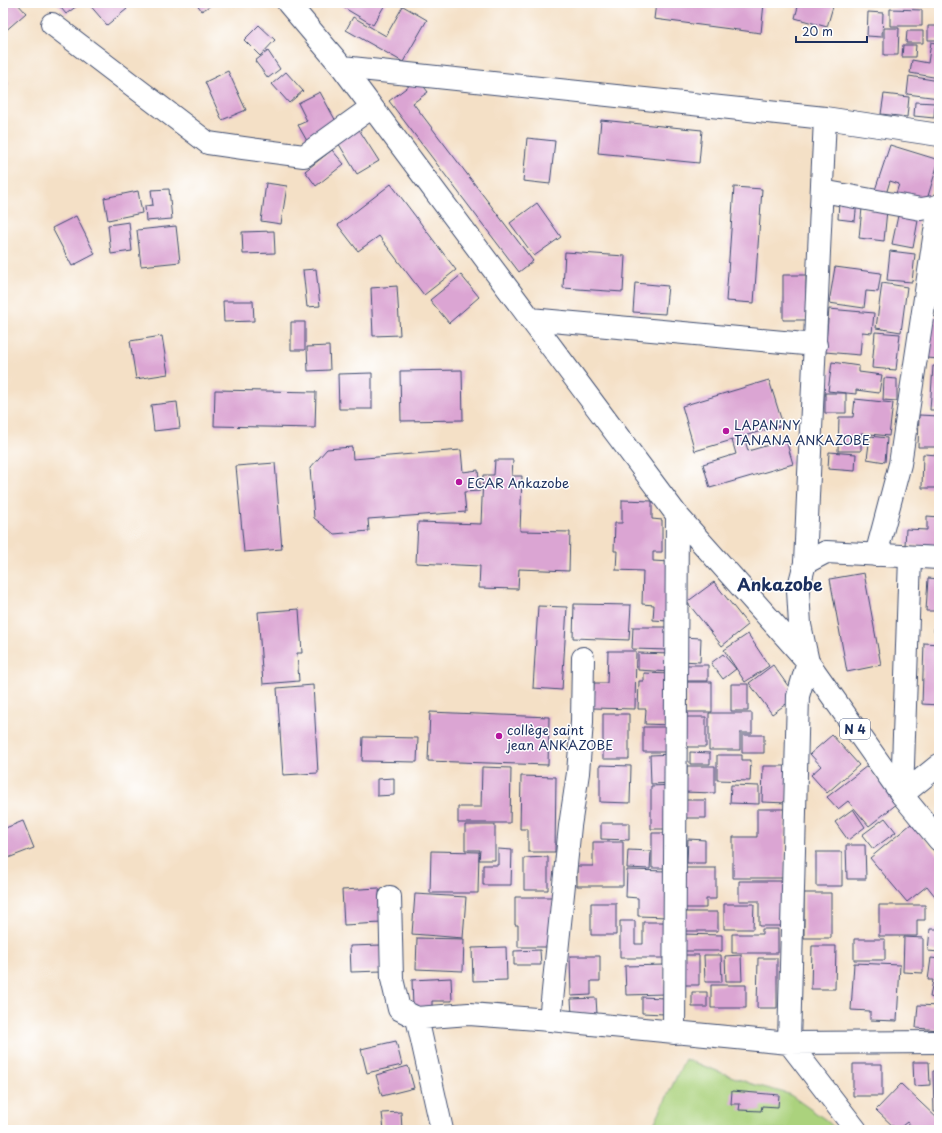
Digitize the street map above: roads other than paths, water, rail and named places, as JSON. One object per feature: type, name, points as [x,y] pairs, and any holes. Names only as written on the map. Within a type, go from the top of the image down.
[{"type":"street","points":[[291,5],[372,107],[676,515],[808,662],[798,696],[789,1043],[856,1130]]},
{"type":"street","points":[[52,24],[208,143],[304,156],[372,107]]},
{"type":"street","points":[[342,68],[825,118],[939,135]]},
{"type":"street","points":[[805,563],[816,345],[825,118]]},
{"type":"street","points":[[822,191],[921,209],[939,206],[900,464],[876,555]]},
{"type":"street","points":[[530,319],[816,345]]},
{"type":"street","points":[[674,1033],[676,515]]},
{"type":"street","points":[[805,563],[826,552],[939,558]]},
{"type":"street","points":[[902,795],[910,557]]},
{"type":"street","name":"N 4","points":[[805,563],[798,590],[800,625],[808,662],[902,795],[939,840]]},
{"type":"street","points":[[550,1020],[570,826],[578,773],[582,722],[583,658]]},
{"type":"street","points":[[902,795],[939,765]]},
{"type":"street","points":[[390,897],[392,979],[399,1008],[417,1018],[470,1014],[550,1020],[789,1043],[939,1042]]},
{"type":"street","points":[[417,1018],[442,1130]]},
{"type":"place","name":"LAPAN'NY TANANA ANKAZOBE","points":[[726,431]]},
{"type":"place","name":"ECAR Ankazobe","points":[[459,482]]},
{"type":"place","name":"collège saint jean ANKAZOBE","points":[[499,736]]},
{"type":"district","name":"Ankazobe","points":[[780,584]]}]
